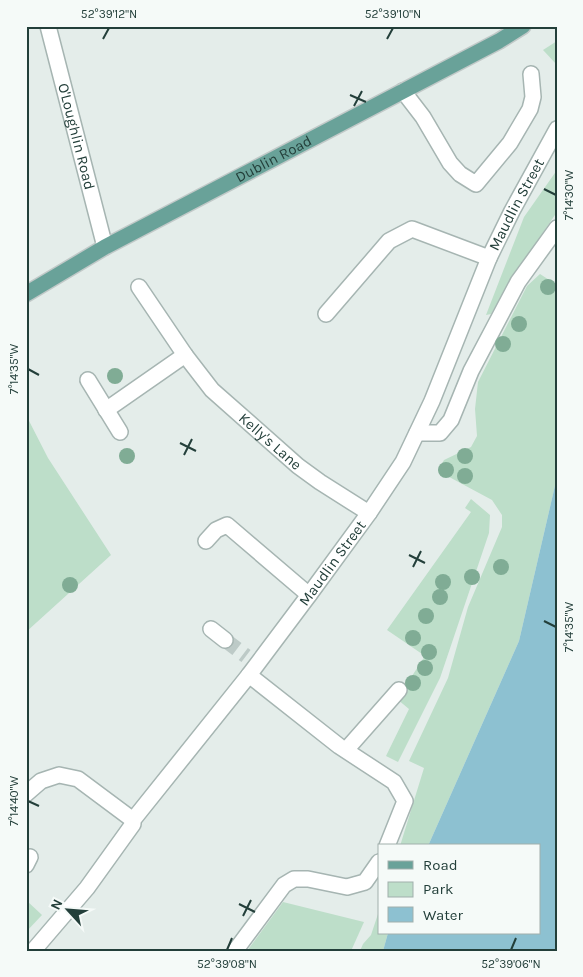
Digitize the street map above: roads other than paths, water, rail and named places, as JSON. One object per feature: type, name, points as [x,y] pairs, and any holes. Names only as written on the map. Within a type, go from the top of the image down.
[{"type":"main road","name":"Dublin Road","points":[[26,294],[105,247],[499,41],[523,26]]},
{"type":"street","name":"O'Loughlin Road","points":[[48,26],[105,247]]},
{"type":"street","points":[[403,91],[423,117],[450,163],[460,174],[476,184],[510,143],[530,109],[533,97],[532,74]]},
{"type":"street","name":"Maudlin Street","points":[[32,951],[87,888],[134,820],[250,665],[309,595],[369,513],[403,462],[432,401],[489,258],[512,211],[557,129]]},
{"type":"street","points":[[417,433],[440,433],[451,420],[471,371],[518,282],[557,228]]},
{"type":"street","points":[[326,314],[389,241],[412,229],[489,258]]},
{"type":"street","name":"Kelly's Lane","points":[[139,287],[185,355],[212,390],[298,466],[369,513]]},
{"type":"street","points":[[106,410],[185,355]]},
{"type":"street","points":[[88,380],[120,432]]},
{"type":"street","points":[[206,541],[216,530],[226,525],[309,595]]},
{"type":"street","points":[[212,629],[226,640]]},
{"type":"street","points":[[250,665],[346,750],[394,782],[405,801],[388,844]]},
{"type":"street","points":[[346,750],[399,690]]},
{"type":"street","points":[[26,794],[41,781],[59,776],[78,779],[134,820]]},
{"type":"street","points":[[234,951],[284,886],[294,879],[308,879],[347,886],[365,882],[378,863]]},
{"type":"water","points":[[557,477],[557,951],[383,951],[388,934],[540,934],[540,844],[429,844],[519,641]]},
{"type":"tunnel","points":[[225,640],[246,656]]}]
